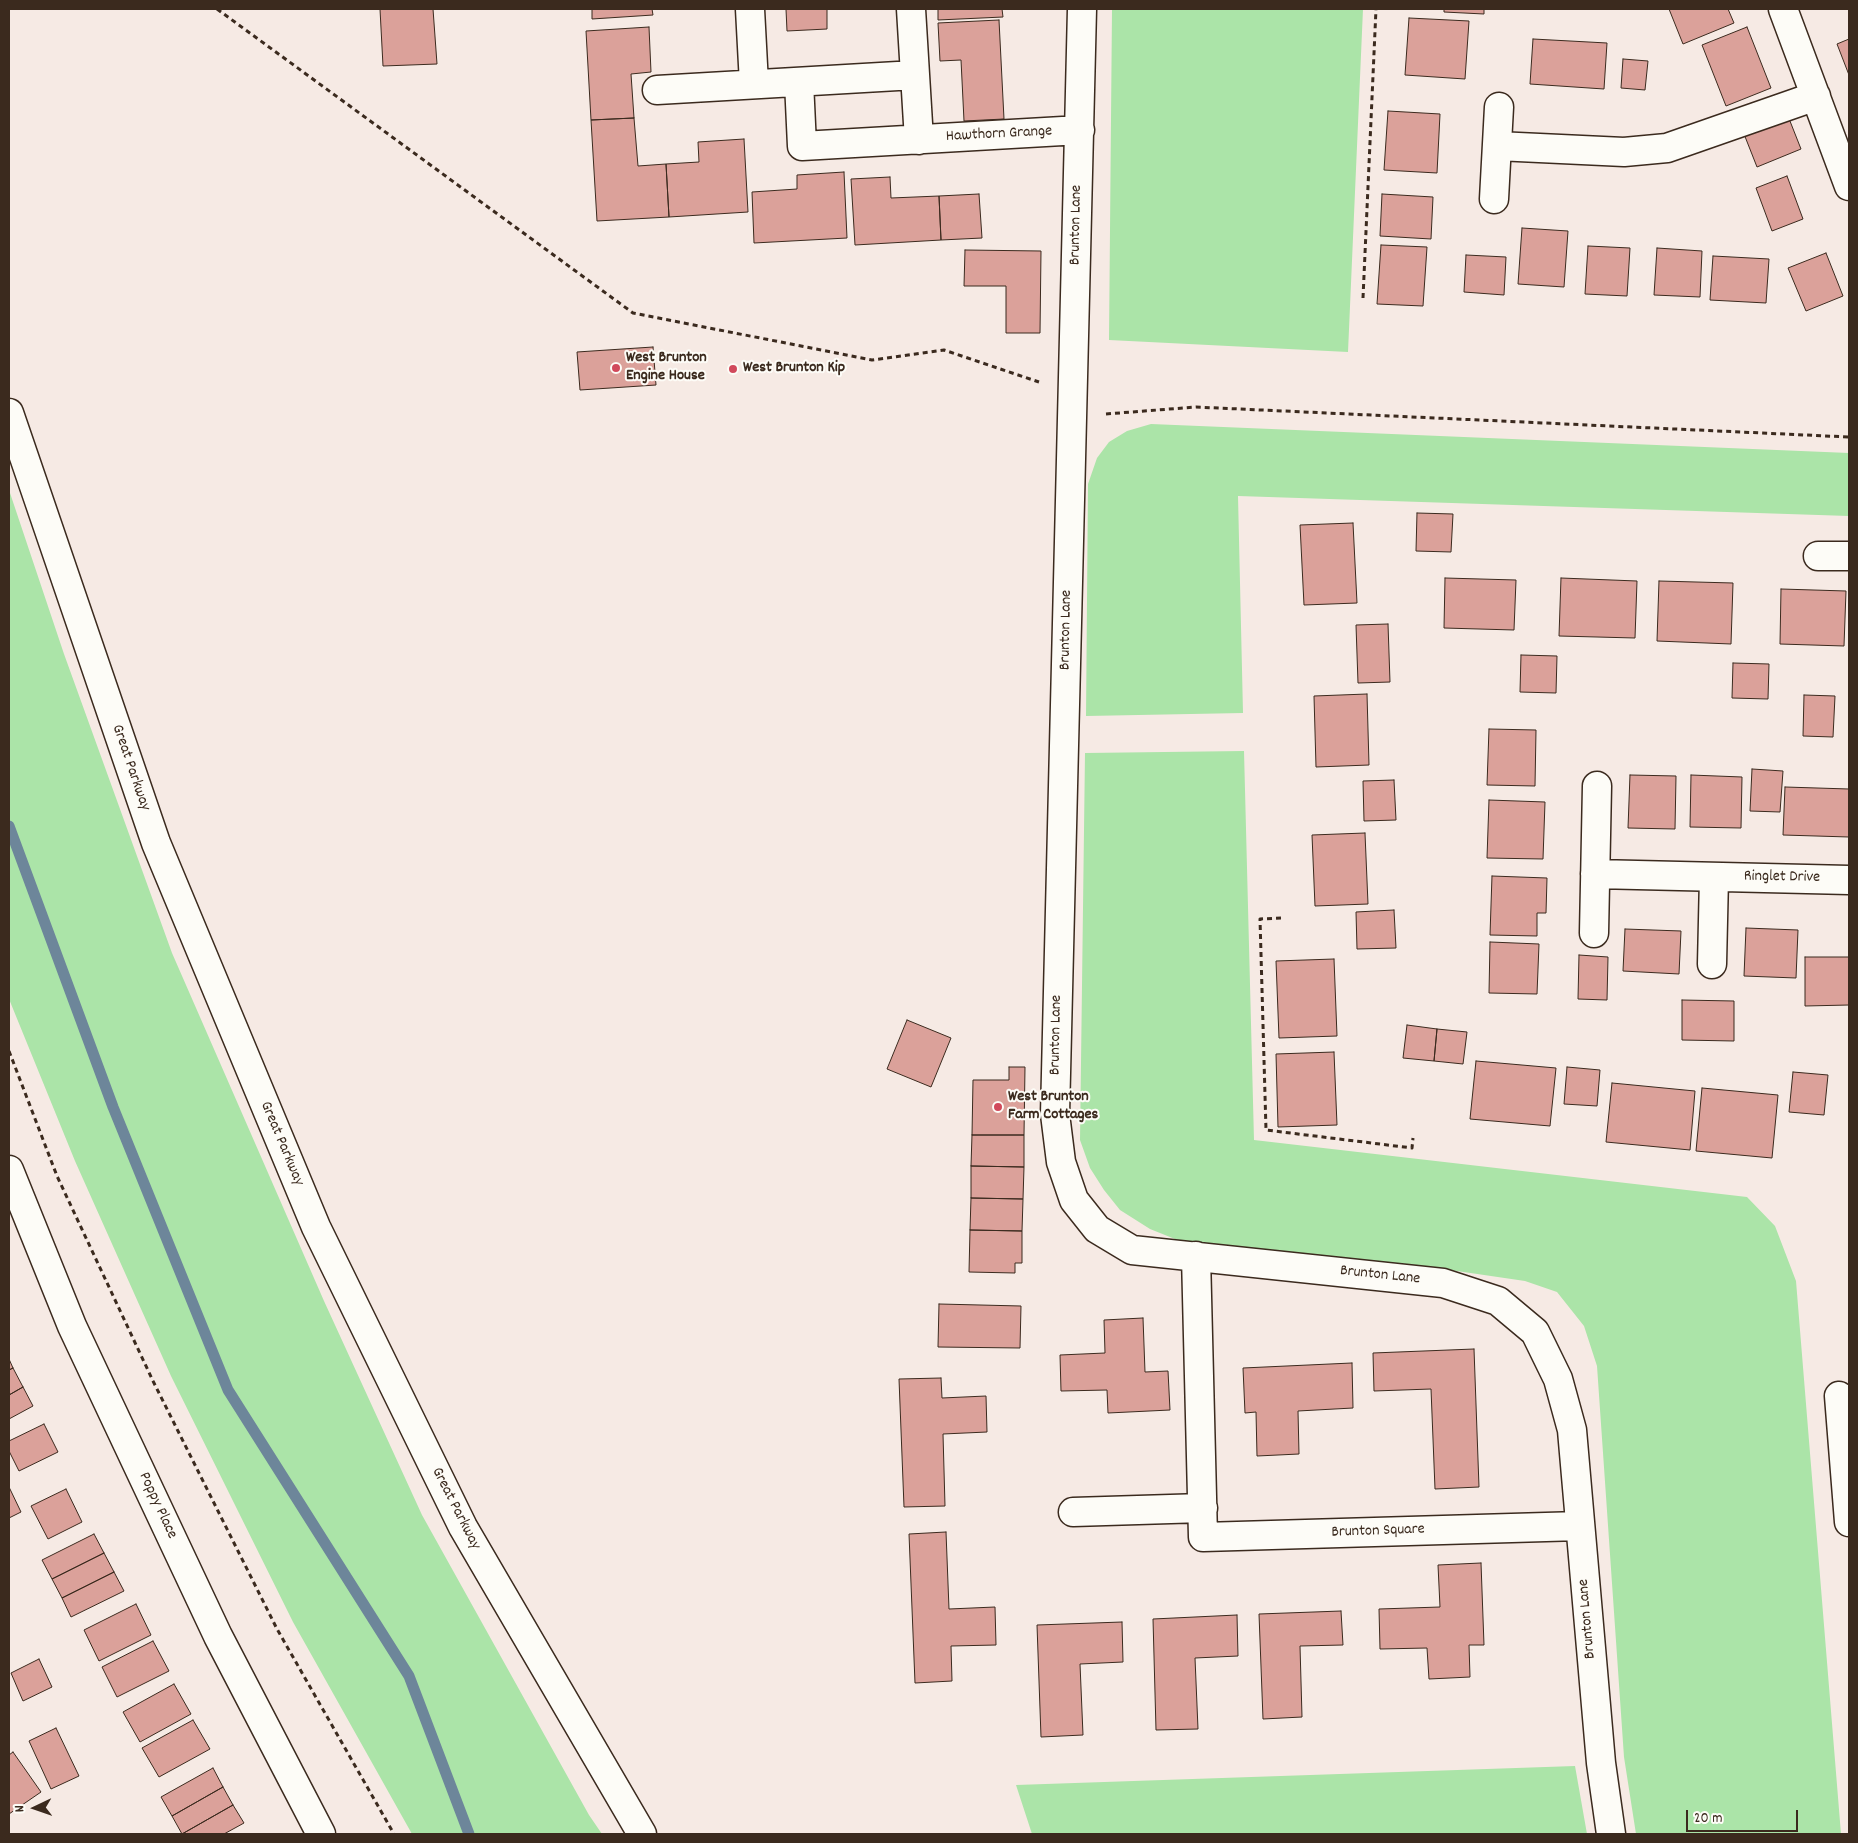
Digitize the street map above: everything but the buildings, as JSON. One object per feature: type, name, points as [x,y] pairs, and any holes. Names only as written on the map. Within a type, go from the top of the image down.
[{"type":"street","points":[[750,9],[754,84]]},
{"type":"street","points":[[911,9],[919,140]]},
{"type":"street","name":"Brunton Lane","points":[[1082,9],[1055,1114],[1061,1162],[1074,1200],[1097,1229],[1132,1250],[1443,1283],[1498,1301],[1535,1332],[1558,1379],[1572,1430],[1601,1763],[1611,1834]]},
{"type":"street","points":[[1783,9],[1816,96],[1840,132],[1849,186]]},
{"type":"street","points":[[657,90],[915,75]]},
{"type":"street","name":"Hawthorn Grange","points":[[799,82],[802,146],[1080,130]]},
{"type":"street","points":[[1497,146],[1624,152],[1667,148],[1816,96]]},
{"type":"street","points":[[1494,200],[1499,107]]},
{"type":"street","name":"Great Parkway","points":[[9,413],[156,843],[316,1227],[462,1528],[642,1834]]},
{"type":"street","points":[[1818,556],[1849,556]]},
{"type":"street","points":[[1594,933],[1597,786]]},
{"type":"street","name":"Ringlet Drive","points":[[1595,874],[1849,880]]},
{"type":"street","points":[[1712,964],[1714,877]]},
{"type":"street","name":"Poppy Place","points":[[9,1170],[72,1326],[218,1636],[321,1834]]},
{"type":"street","name":"Brunton Square","points":[[1196,1256],[1203,1536],[1580,1526]]},
{"type":"street","points":[[1839,1396],[1849,1522]]},
{"type":"street","points":[[1073,1512],[1203,1508]]},
{"type":"path","points":[[217,9],[633,313],[872,360],[944,350],[1073,404],[1196,407],[1849,438]]},
{"type":"path","points":[[1363,298],[1376,9]]},
{"type":"path","points":[[1281,918],[1260,919],[1266,1130],[1412,1148],[1412,1138]]},
{"type":"path","points":[[9,1051],[57,1176],[153,1381],[277,1629],[394,1834]]},
{"type":"green space","points":[[1112,9],[1363,9],[1348,352],[1109,340]]},
{"type":"green space","points":[[1151,424],[1849,453],[1849,516],[1238,496],[1243,713],[1086,716],[1088,484],[1097,458],[1109,442],[1127,431]]},
{"type":"green space","points":[[9,490],[64,654],[172,953],[324,1301],[422,1515],[589,1815],[602,1834],[412,1834],[293,1622],[171,1376],[75,1161],[9,999]]},
{"type":"green space","points":[[1244,751],[1254,1140],[1747,1197],[1775,1226],[1796,1281],[1841,1834],[1636,1834],[1624,1757],[1597,1366],[1584,1326],[1557,1292],[1525,1281],[1416,1265],[1185,1243],[1150,1229],[1120,1210],[1090,1168],[1080,1140],[1085,753]]},
{"type":"green space","points":[[1575,1766],[1587,1834],[1032,1834],[1016,1785]]},
{"type":"waterway","points":[[9,826],[113,1107],[228,1390],[409,1676],[469,1834]]},
{"type":"place","name":"West Brunton Engine House","points":[[616,368]]},
{"type":"place","name":"West Brunton Kip","points":[[733,369]]},
{"type":"place","name":"West Brunton Farm Cottages","points":[[998,1107]]}]
